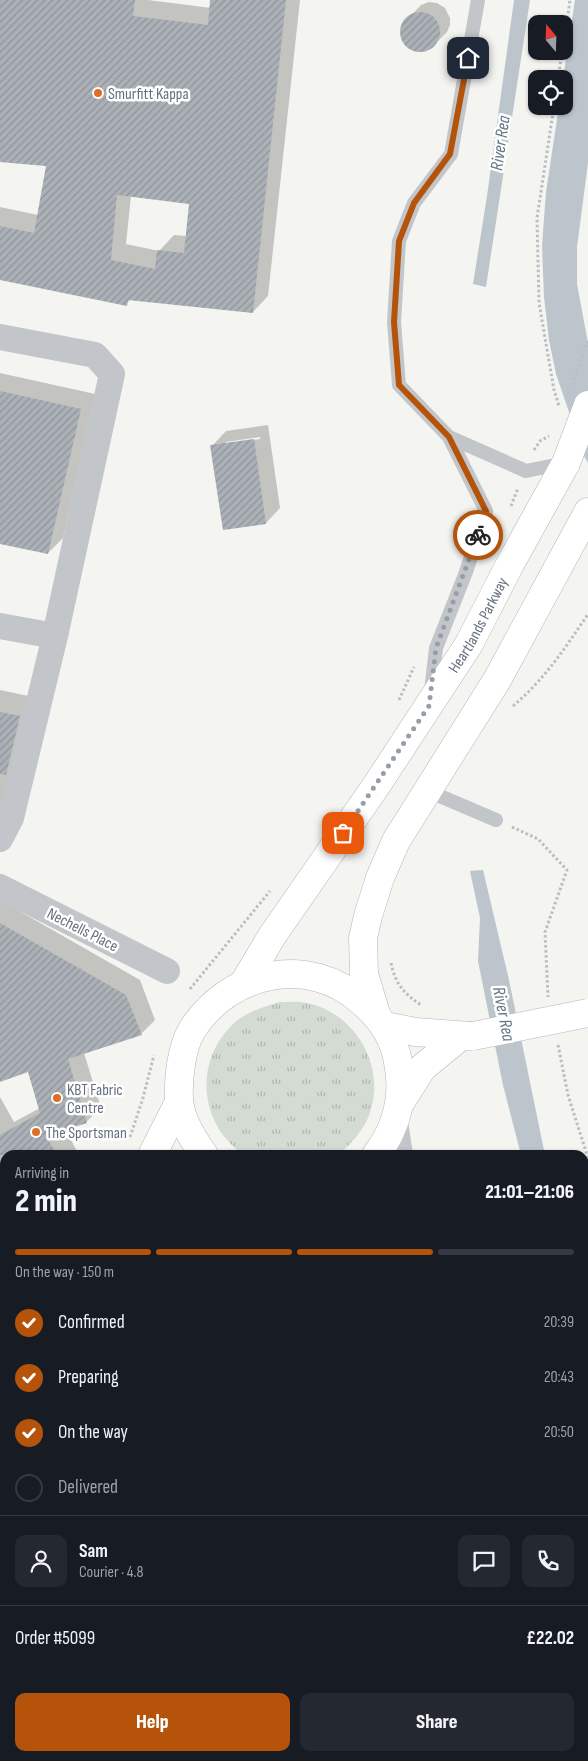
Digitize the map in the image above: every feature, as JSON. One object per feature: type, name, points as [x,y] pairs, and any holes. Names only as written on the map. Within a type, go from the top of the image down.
[{"type":"main road","name":"Heartlands Parkway","points":[[244,983],[272,936],[376,786],[469,644],[509,566],[566,463],[588,405]]},
{"type":"main road","points":[[397,1113],[401,1076],[396,1050],[381,1020],[364,974],[364,931],[380,878],[396,841],[497,680],[588,512]]},
{"type":"main road","points":[[201,1150],[190,1134],[179,1102],[180,1066],[192,1031],[214,1003],[244,983],[279,974],[316,976],[349,990],[381,1020],[416,1032],[467,1036],[588,1013]]},
{"type":"main road","points":[[378,1150],[422,1068],[467,1036]]},
{"type":"main road","points":[[155,1150],[179,1102]]},
{"type":"street","points":[[0,337],[95,355],[112,374],[55,636],[11,818],[0,839]]},
{"type":"street","points":[[0,626],[55,636]]},
{"type":"street","name":"Nechells Place","points":[[0,887],[167,971]]},
{"type":"street","points":[[397,1113],[400,1150]]},
{"type":"lane","points":[[429,706],[436,648],[466,572],[486,511],[449,437],[399,385],[394,322],[399,241],[414,203],[450,154],[478,0]]},
{"type":"lane","points":[[449,437],[526,471],[566,463]]},
{"type":"lane","points":[[428,791],[496,820]]},
{"type":"path","points":[[568,15],[570,0]]},
{"type":"path","points":[[553,115],[537,218],[539,303],[554,390],[560,407]]},
{"type":"path","points":[[482,703],[502,716],[537,684],[566,647],[588,614]]},
{"type":"path","points":[[496,820],[538,839],[567,870],[545,932],[549,1002]]},
{"type":"path","points":[[391,961],[394,976],[401,988],[411,999],[427,1009]]},
{"type":"path","points":[[557,1039],[568,1095],[585,1150]]},
{"type":"green space","points":[[280,1002],[297,1002],[324,1008],[351,1028],[362,1042],[373,1074],[374,1092],[366,1122],[344,1150],[238,1150],[229,1142],[218,1127],[211,1111],[207,1093],[207,1075],[211,1057],[220,1040],[237,1020],[261,1008]]},
{"type":"water","name":"River Rea","points":[[514,0],[530,0],[486,287],[473,284]]},
{"type":"water","points":[[575,0],[588,0],[588,163],[577,247],[577,284],[588,343],[588,463],[556,374],[549,340],[544,297],[542,246],[546,192],[558,115],[573,115],[573,70],[564,70],[566,60],[573,60],[573,15]]},
{"type":"water","name":"River Rea","points":[[483,870],[509,980],[544,1150],[520,1150],[503,1085],[478,961],[480,918],[470,871]]},
{"type":"building","points":[[0,0],[135,0],[133,16],[208,25],[210,0],[286,0],[253,313],[128,300],[127,306],[0,280],[0,226],[34,233],[46,166],[0,162]],"holes":[[[117,195],[189,204],[184,253],[157,250],[155,269],[111,260]]]},
{"type":"building","points":[[424,12],[431,15],[437,21],[440,32],[439,40],[431,49],[424,52],[416,52],[409,49],[401,40],[400,28],[403,21],[412,13]]},
{"type":"building","points":[[0,391],[81,409],[48,554],[0,544]]},
{"type":"building","points":[[254,439],[266,524],[223,530],[210,445]]},
{"type":"building","points":[[0,712],[20,716],[6,775],[0,774]]},
{"type":"building","points":[[0,923],[126,995],[142,1035],[68,1059],[87,1123],[46,1136],[54,1150],[0,1150],[0,1135],[40,1113],[28,1072],[0,1082]]},
{"type":"way so far","points":[[343,833],[429,706],[436,648],[466,572],[478,535]]},
{"type":"place","name":"Smurfitt Kappa","points":[[98,93]]},
{"type":"place","name":"KBT Fabric Centre","points":[[57,1098]]},
{"type":"place","name":"The Sportsman","points":[[36,1132]]},
{"type":"route","points":[[468,58],[450,154],[414,203],[399,241],[394,322],[399,385],[449,437],[486,511],[478,535]]}]
